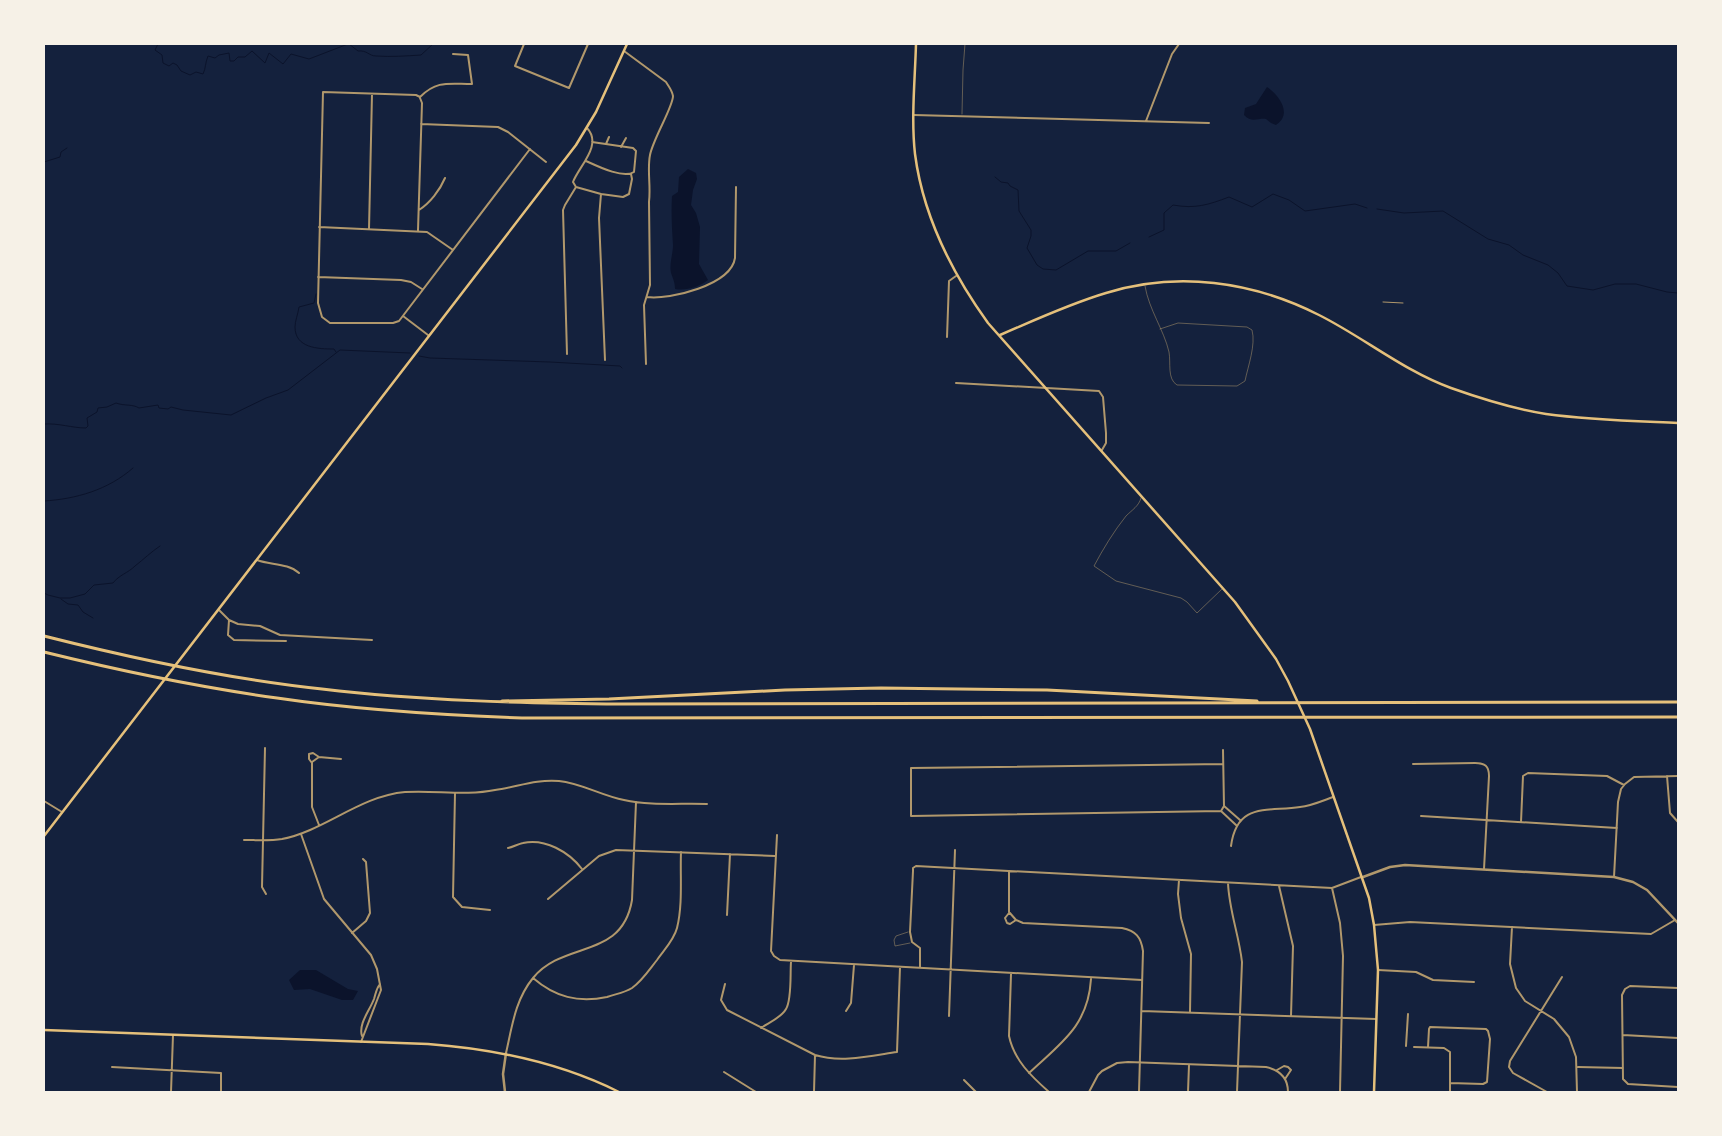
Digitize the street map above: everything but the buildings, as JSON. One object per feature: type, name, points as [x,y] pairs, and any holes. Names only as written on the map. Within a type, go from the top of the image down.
[{"type":"highway","points":[[44,636],[181,668],[264,681],[342,692],[488,702],[641,704],[1678,702]]},
{"type":"highway","points":[[44,652],[152,677],[278,698],[417,713],[522,718],[1678,717]]},
{"type":"highway","points":[[488,702],[609,699],[785,690],[964,688],[1191,696],[1268,702]]},
{"type":"main road","points":[[44,836],[564,160],[587,128],[627,44]]},
{"type":"main road","points":[[916,44],[913,114],[915,154],[932,222],[956,276],[968,296],[1000,336],[1246,616],[1276,659],[1295,694],[1310,729],[1370,898],[1378,970],[1374,1092]]},
{"type":"main road","points":[[1000,336],[1078,302],[1107,292],[1166,282],[1216,282],[1256,290],[1288,300],[1320,315],[1433,380],[1497,403],[1568,417],[1678,423]]},
{"type":"main road","points":[[44,1030],[450,1046],[506,1053],[567,1070],[619,1092]]},
{"type":"street","points":[[524,44],[515,66],[569,88],[588,44]]},
{"type":"street","points":[[1146,121],[1172,54],[1179,44]]},
{"type":"street","points":[[624,51],[666,82],[671,88],[673,97],[656,135],[650,154],[650,285],[644,305],[646,364]]},
{"type":"street","points":[[420,97],[428,89],[442,83],[472,84],[468,55],[453,54]]},
{"type":"street","points":[[420,97],[416,95],[323,92],[318,298],[322,317],[330,323],[393,323],[399,321],[530,149]]},
{"type":"street","points":[[369,229],[372,94]]},
{"type":"street","points":[[418,230],[422,104],[420,97]]},
{"type":"street","points":[[913,114],[1209,123]]},
{"type":"street","points":[[421,124],[498,127],[508,132],[546,162]]},
{"type":"street","points":[[587,128],[591,132],[592,142],[586,161],[573,182],[576,187],[623,198],[631,188],[636,151]]},
{"type":"street","points":[[606,144],[609,137]]},
{"type":"street","points":[[621,146],[626,138]]},
{"type":"street","points":[[592,142],[633,148],[636,151]]},
{"type":"street","points":[[636,151],[642,147]]},
{"type":"street","points":[[586,161],[612,171],[632,174]]},
{"type":"street","points":[[419,210],[425,206],[442,185],[445,178]]},
{"type":"street","points":[[567,354],[564,210],[565,204],[576,187]]},
{"type":"street","points":[[647,297],[653,298],[709,286],[731,268],[735,258],[736,187]]},
{"type":"street","points":[[601,194],[599,218],[604,360]]},
{"type":"street","points":[[319,227],[418,230],[433,235],[453,250]]},
{"type":"street","points":[[947,337],[950,281],[956,276]]},
{"type":"street","points":[[318,277],[401,280],[411,282],[422,289]]},
{"type":"street","points":[[1382,302],[1402,303]]},
{"type":"street","points":[[403,316],[428,335]]},
{"type":"street","points":[[956,383],[1095,390],[1103,397],[1106,443],[1102,450]]},
{"type":"street","points":[[257,560],[294,569],[298,573]]},
{"type":"street","points":[[218,610],[229,620],[238,624],[260,626],[280,635],[372,640]]},
{"type":"street","points":[[229,620],[228,635],[234,640],[286,641]]},
{"type":"street","points":[[265,748],[262,887],[266,894]]},
{"type":"street","points":[[1221,811],[1224,806],[1223,750]]},
{"type":"street","points":[[312,764],[309,754],[313,753],[319,757],[341,759]]},
{"type":"street","points":[[319,757],[313,760],[312,764],[312,806],[319,825]]},
{"type":"street","points":[[1413,764],[1474,763],[1486,765],[1490,776],[1484,869]]},
{"type":"street","points":[[1223,764],[910,768],[911,816],[1221,811],[1236,825]]},
{"type":"street","points":[[1521,822],[1523,776],[1528,772],[1607,776],[1624,785]]},
{"type":"street","points":[[1667,776],[1668,805],[1670,813],[1678,822]]},
{"type":"street","points":[[1614,876],[1618,802],[1621,789],[1634,777],[1678,776]]},
{"type":"street","points":[[244,840],[282,839],[301,833],[374,799],[390,794],[495,790],[536,781],[558,781],[574,784],[636,802],[707,804]]},
{"type":"street","points":[[455,793],[453,897],[462,907],[490,910]]},
{"type":"street","points":[[1231,846],[1236,825],[1250,814],[1265,810],[1303,807],[1334,796]]},
{"type":"street","points":[[44,801],[62,812]]},
{"type":"street","points":[[505,1092],[506,1053],[514,1018],[520,998],[533,978],[551,963],[600,944],[613,936],[623,926],[630,914],[636,802]]},
{"type":"street","points":[[1224,806],[1240,820]]},
{"type":"street","points":[[1421,816],[1617,828]]},
{"type":"street","points":[[301,833],[324,899],[371,955],[377,968],[381,990],[361,1042]]},
{"type":"street","points":[[777,835],[771,951],[777,959],[1142,980]]},
{"type":"street","points":[[508,848],[524,843],[542,843],[562,851],[577,862],[582,869]]},
{"type":"street","points":[[548,899],[599,856],[616,850],[775,856]]},
{"type":"street","points":[[949,1016],[955,850]]},
{"type":"street","points":[[533,978],[557,995],[583,1000],[622,993],[640,981],[668,945],[676,929],[679,913],[681,852]]},
{"type":"street","points":[[727,915],[730,854]]},
{"type":"street","points":[[352,933],[366,921],[370,913],[366,862],[363,859]]},
{"type":"street","points":[[920,968],[920,948],[912,942],[910,932],[913,868],[919,866],[1332,888],[1390,867],[1405,865],[1614,876],[1633,882],[1647,890],[1678,923]]},
{"type":"street","points":[[1009,871],[1009,913],[1005,918],[1007,924],[1016,920]]},
{"type":"street","points":[[1179,880],[1178,894],[1181,918],[1191,954],[1190,1012]]},
{"type":"street","points":[[1228,883],[1228,897],[1241,946],[1242,962],[1236,1092]]},
{"type":"street","points":[[1279,886],[1292,946],[1291,1016]]},
{"type":"street","points":[[1332,888],[1343,942],[1340,1092]]},
{"type":"street","points":[[1009,913],[1016,920],[1023,922],[1122,928],[1130,930],[1137,935],[1142,942],[1139,1092]]},
{"type":"street","points":[[1374,925],[1410,922],[1651,934],[1675,920]]},
{"type":"street","points":[[1512,927],[1510,964],[1516,988],[1526,1000],[1554,1020],[1569,1037],[1574,1047],[1577,1067],[1577,1092]]},
{"type":"street","points":[[760,1028],[781,1015],[786,1009],[789,1002],[791,961]]},
{"type":"street","points":[[846,1011],[851,1003],[854,964]]},
{"type":"street","points":[[726,984],[721,1000],[726,1010],[815,1055],[829,1060],[840,1060],[897,1052],[900,967]]},
{"type":"street","points":[[1378,970],[1416,972],[1433,980],[1474,982]]},
{"type":"street","points":[[1011,973],[1009,1036],[1015,1053],[1029,1073],[1049,1092]]},
{"type":"street","points":[[1547,1092],[1513,1073],[1509,1068],[1510,1061],[1562,977]]},
{"type":"street","points":[[1029,1073],[1078,1024],[1090,995],[1091,978]]},
{"type":"street","points":[[362,1036],[363,1023],[376,989],[380,984]]},
{"type":"street","points":[[1678,988],[1630,986],[1625,989],[1622,995],[1623,1079],[1626,1083],[1678,1087]]},
{"type":"street","points":[[1142,1010],[1376,1019]]},
{"type":"street","points":[[1406,1046],[1408,1014]]},
{"type":"street","points":[[1428,1048],[1430,1027],[1486,1029],[1488,1031],[1490,1039],[1488,1082],[1483,1084],[1450,1083]]},
{"type":"street","points":[[170,1092],[173,1035]]},
{"type":"street","points":[[1623,1035],[1678,1038]]},
{"type":"street","points":[[1414,1047],[1444,1048],[1450,1052],[1450,1092]]},
{"type":"street","points":[[814,1092],[815,1055]]},
{"type":"street","points":[[1089,1092],[1098,1075],[1106,1068],[1117,1064],[1140,1062],[1266,1067],[1277,1070],[1282,1074],[1288,1086],[1288,1092]]},
{"type":"street","points":[[1188,1092],[1189,1064]]},
{"type":"street","points":[[1277,1070],[1284,1066],[1291,1070],[1285,1080]]},
{"type":"street","points":[[112,1067],[221,1072],[221,1092]]},
{"type":"street","points":[[1577,1067],[1623,1068]]},
{"type":"street","points":[[724,1072],[756,1092]]},
{"type":"street","points":[[964,1080],[976,1092]]},
{"type":"lane","points":[[962,116],[963,70],[966,44]]},
{"type":"lane","points":[[1145,285],[1147,296],[1160,329],[1168,348],[1171,360],[1172,382],[1176,385],[1237,386],[1245,381],[1254,335],[1252,330],[1247,327],[1178,324],[1160,329]]},
{"type":"lane","points":[[1142,496],[1140,503],[1126,516],[1094,566],[1116,581],[1181,598],[1197,613],[1223,588]]},
{"type":"lane","points":[[910,932],[896,936],[894,940],[895,946],[912,942]]},
{"type":"water","points":[[1267,87],[1280,100],[1284,110],[1281,121],[1276,125],[1266,119],[1252,120],[1244,115],[1245,108],[1256,104]]},
{"type":"water","points":[[688,169],[696,173],[697,179],[691,205],[696,213],[700,227],[699,264],[708,280],[692,288],[675,289],[671,273],[673,245],[672,196],[678,192],[679,177]]},
{"type":"water","points":[[300,970],[316,970],[348,989],[358,991],[353,1000],[342,1000],[310,989],[294,990],[289,980]]},
{"type":"waterway","points":[[158,44],[155,50],[162,55],[163,63],[169,66],[173,63],[181,71],[190,75],[196,72],[203,74],[208,56],[215,58],[229,53],[230,61],[234,61],[238,57],[245,57],[252,51],[265,63],[269,53],[283,64],[291,54],[309,59],[348,44]]},
{"type":"waterway","points":[[349,44],[358,51],[364,51],[374,56],[421,55],[433,44]]},
{"type":"waterway","points":[[44,162],[60,157],[61,152],[67,148]]},
{"type":"waterway","points":[[995,177],[1018,190],[1019,211],[1031,230],[1027,248],[1037,265],[1043,269],[1056,270],[1088,251],[1116,251],[1130,243]]},
{"type":"waterway","points":[[1149,237],[1164,230],[1164,213],[1173,205],[1188,207],[1229,197],[1252,207],[1273,194],[1289,200],[1305,211],[1355,204],[1367,208]]},
{"type":"waterway","points":[[1377,209],[1404,213],[1443,211],[1488,239],[1509,245],[1523,255],[1548,265],[1558,273],[1567,286],[1593,290],[1615,284],[1636,284],[1678,293]]},
{"type":"waterway","points":[[316,294],[314,303],[299,307],[295,325],[296,334],[308,346],[334,349],[336,352]]},
{"type":"waterway","points":[[44,424],[86,428],[88,426],[87,418],[97,412],[98,408],[116,403],[139,408],[158,405],[159,408],[168,409],[171,407],[231,415],[266,398],[288,390],[340,350],[410,353]]},
{"type":"waterway","points":[[419,356],[620,366],[622,368]]},
{"type":"waterway","points":[[44,501],[68,498],[102,488],[133,468]]},
{"type":"waterway","points":[[44,593],[60,598],[70,598],[85,594],[94,585],[113,583],[160,546]]},
{"type":"waterway","points":[[61,599],[68,604],[78,605],[83,612],[93,618]]}]
